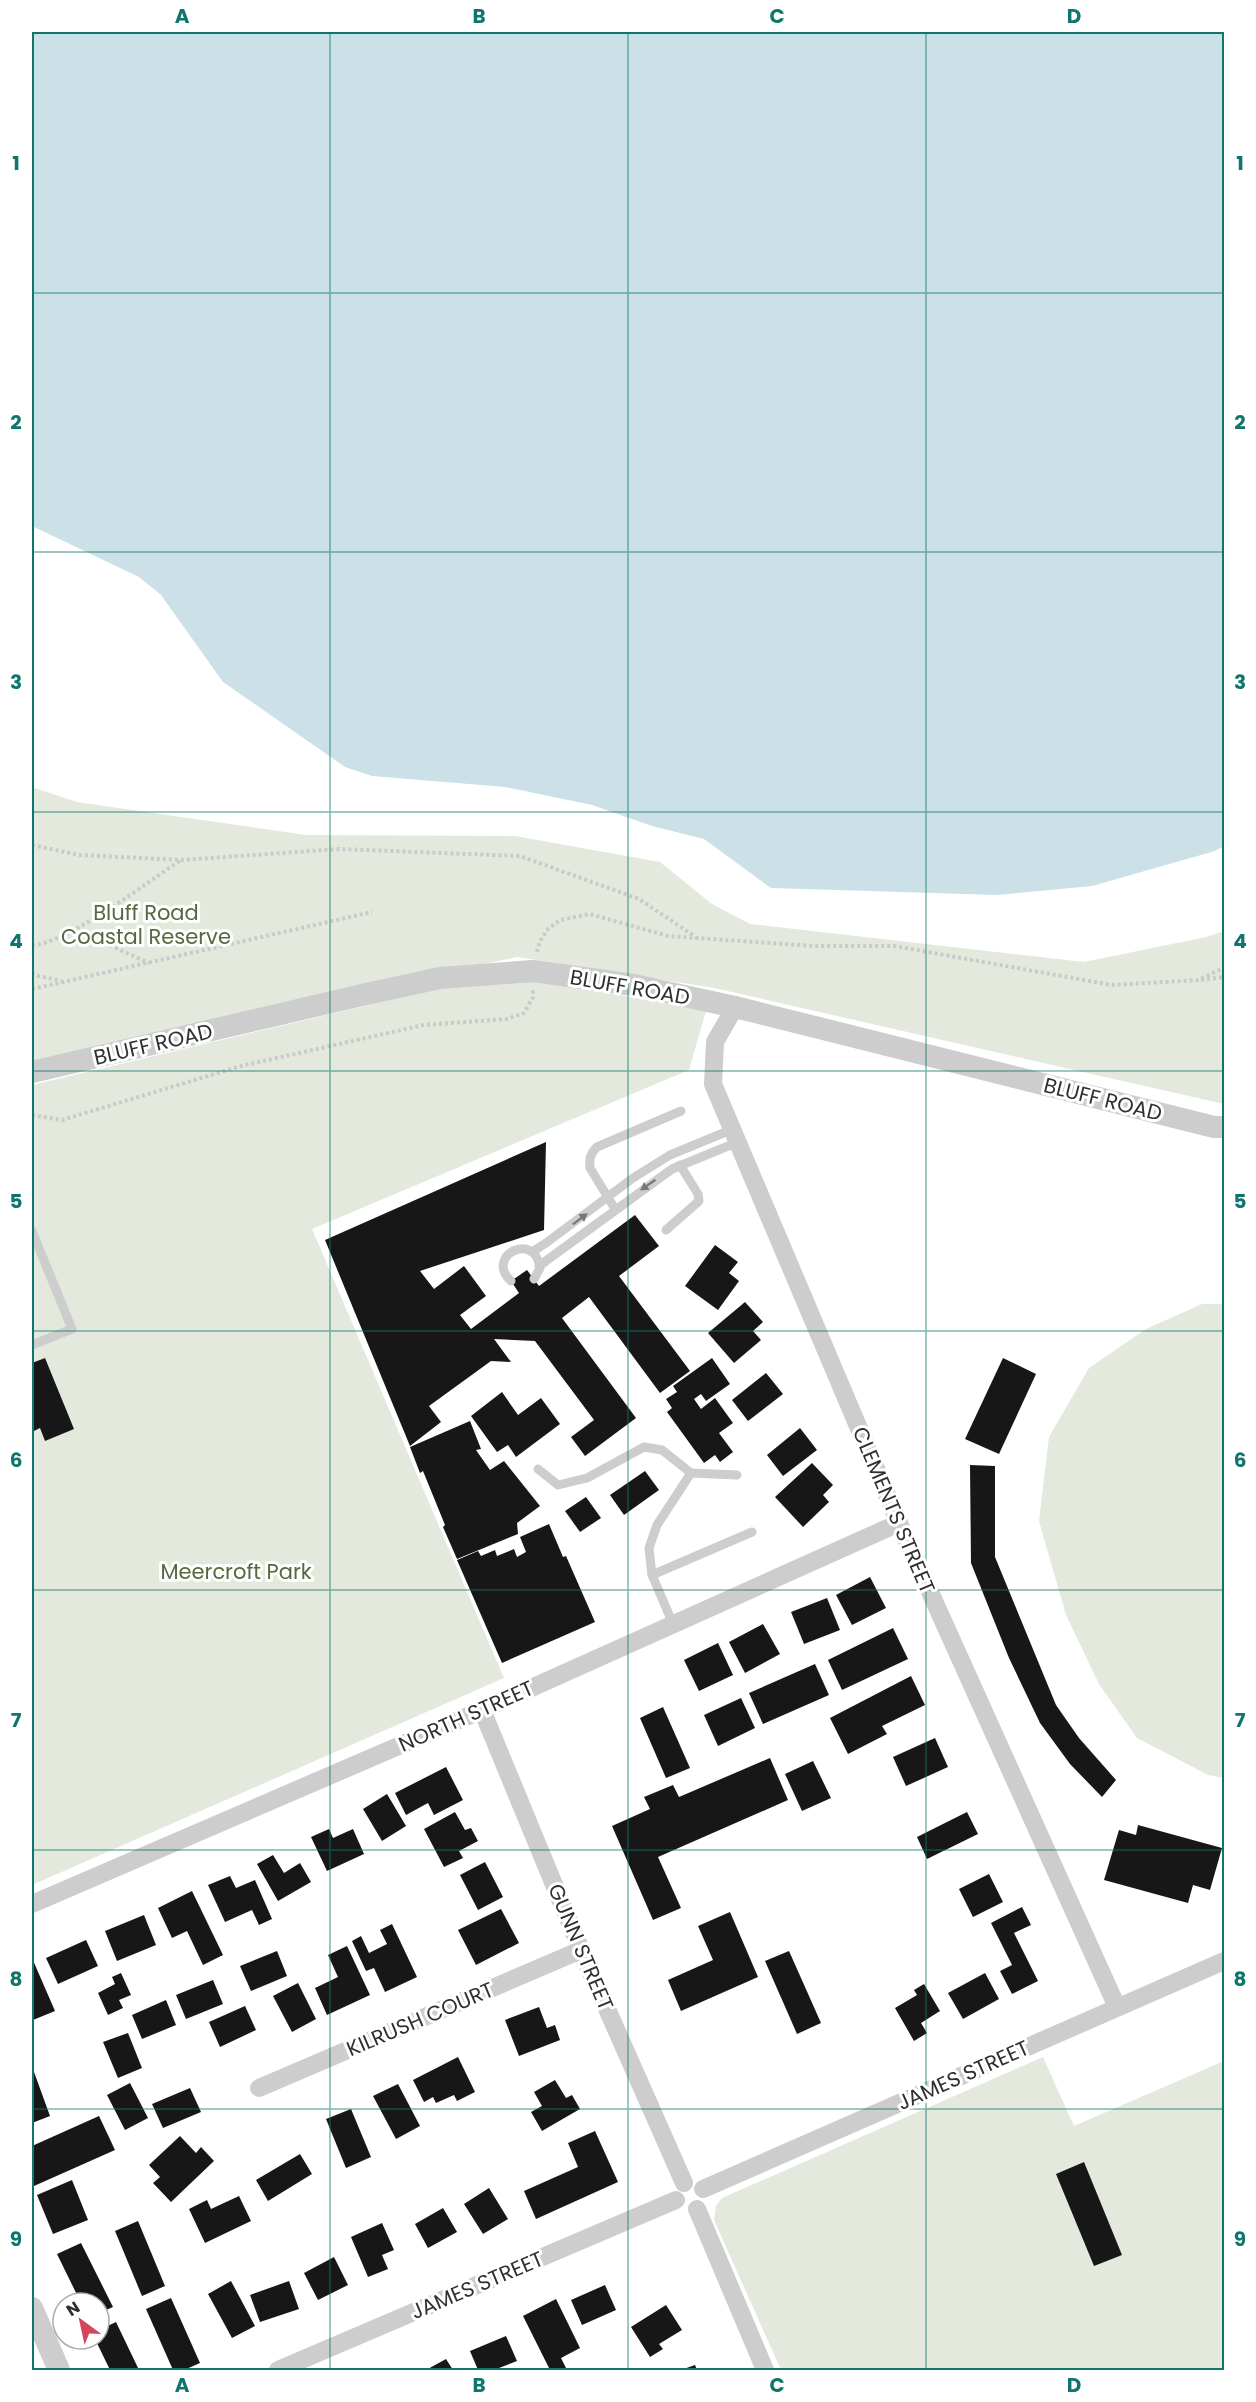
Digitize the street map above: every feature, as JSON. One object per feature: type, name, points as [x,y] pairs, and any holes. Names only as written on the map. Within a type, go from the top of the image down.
[{"type":"street","name":"BLUFF ROAD","points":[[32,1072],[429,981],[533,971],[634,985],[735,1007],[1214,1127],[1224,1127]]},
{"type":"street","name":"CLEMENTS STREET","points":[[735,1007],[715,1042],[713,1084],[899,1523],[1117,2007]]},
{"type":"street","name":"NORTH STREET","points":[[32,1904],[482,1710],[899,1523]]},
{"type":"street","name":"GUNN STREET","points":[[482,1710],[581,1950],[684,2183]]},
{"type":"street","name":"KILRUSH COURT","points":[[259,2088],[581,1950]]},
{"type":"street","name":"JAMES STREET","points":[[703,2189],[1224,1961]]},
{"type":"street","points":[[694,2182],[703,2189],[705,2199],[697,2209],[687,2211],[682,2209],[676,2200],[677,2190],[684,2183],[694,2182]]},
{"type":"street","name":"JAMES STREET","points":[[278,2370],[676,2200]]},
{"type":"street","points":[[697,2209],[765,2370]]},
{"type":"street","points":[[32,2308],[59,2370]]},
{"type":"lane","points":[[615,1209],[590,1168],[591,1153],[597,1147],[681,1111]]},
{"type":"lane","points":[[539,1266],[653,1181],[735,1136]]},
{"type":"lane","points":[[532,1252],[546,1244],[633,1178],[670,1155],[735,1136]]},
{"type":"lane","points":[[666,1230],[699,1201],[698,1194],[680,1165]]},
{"type":"lane","points":[[32,1231],[72,1329],[32,1345]]},
{"type":"lane","points":[[511,1281],[504,1271],[505,1259],[514,1250],[520,1249],[532,1252],[536,1256],[539,1266],[538,1274],[534,1279]]},
{"type":"lane","points":[[538,1469],[558,1485],[587,1478],[644,1447],[662,1450],[691,1473],[737,1475]]},
{"type":"lane","points":[[673,1624],[652,1575],[649,1548],[657,1525],[691,1473]]},
{"type":"lane","points":[[652,1575],[752,1532]]},
{"type":"path","points":[[32,845],[79,855],[182,860],[339,849],[520,856],[639,899],[697,939]]},
{"type":"path","points":[[32,945],[38,945],[69,933],[182,860]]},
{"type":"path","points":[[32,989],[372,912]]},
{"type":"path","points":[[32,1115],[62,1120],[241,1066],[424,1025],[507,1019],[524,1013],[533,997],[533,971],[540,941],[548,929],[560,920],[590,914],[668,936],[814,946],[894,946],[1112,985],[1224,977]]},
{"type":"path","points":[[69,933],[85,934],[148,963]]},
{"type":"path","points":[[1197,980],[1224,968]]},
{"type":"path","points":[[32,973],[64,982]]},
{"type":"green space","name":"Bluff Road Coastal Reserve","points":[[32,787],[77,802],[306,835],[515,836],[660,862],[712,904],[750,924],[1084,962],[1206,937],[1224,931],[1224,1104],[714,988],[517,957],[32,1062]]},
{"type":"green space","name":"Meercroft Park","points":[[504,973],[706,1011],[689,1070],[312,1229],[504,1678],[32,1885],[32,1085]]},
{"type":"green space","points":[[1202,1304],[1224,1304],[1224,1778],[1208,1775],[1137,1738],[1099,1684],[1066,1615],[1039,1521],[1049,1437],[1089,1368],[1146,1329]]},
{"type":"green space","points":[[1043,2057],[1074,2126],[1224,2061],[1224,2370],[781,2370],[714,2220],[716,2206],[722,2198]]},
{"type":"water","points":[[32,32],[1224,32],[1224,846],[1215,851],[1092,886],[998,895],[771,888],[704,839],[652,826],[592,805],[505,787],[372,776],[345,767],[223,682],[161,595],[139,577],[32,526]]},
{"type":"building","points":[[546,1142],[544,1230],[420,1271],[434,1289],[464,1266],[486,1296],[460,1315],[471,1329],[519,1293],[511,1281],[527,1270],[539,1286],[635,1215],[659,1246],[619,1276],[690,1371],[660,1393],[589,1297],[562,1318],[636,1418],[585,1456],[571,1437],[594,1420],[535,1341],[494,1339],[511,1362],[491,1361],[429,1406],[441,1422],[410,1446],[325,1240]]},
{"type":"building","points":[[715,1245],[738,1262],[729,1273],[739,1281],[718,1310],[685,1286]]},
{"type":"building","points":[[745,1302],[763,1322],[753,1331],[761,1340],[734,1363],[708,1333]]},
{"type":"building","points":[[45,1358],[74,1429],[45,1441],[40,1428],[32,1432],[32,1363]]},
{"type":"building","points":[[712,1358],[730,1384],[706,1401],[701,1394],[694,1399],[701,1409],[715,1398],[733,1423],[719,1433],[733,1452],[720,1462],[715,1455],[704,1463],[667,1412],[672,1408],[666,1399],[677,1392],[673,1386]]},
{"type":"building","points":[[1003,1358],[1036,1374],[999,1454],[965,1439]]},
{"type":"building","points":[[766,1373],[783,1394],[748,1421],[732,1400]]},
{"type":"building","points":[[502,1392],[518,1415],[541,1398],[560,1424],[516,1457],[508,1445],[497,1452],[471,1416]]},
{"type":"building","points":[[470,1421],[481,1449],[476,1450],[490,1470],[504,1461],[540,1506],[517,1523],[518,1534],[457,1559],[423,1471],[420,1473],[410,1447]]},
{"type":"building","points":[[800,1428],[817,1450],[783,1476],[767,1455]]},
{"type":"building","points":[[812,1463],[833,1485],[823,1495],[829,1502],[803,1527],[775,1497]]},
{"type":"building","points":[[970,1465],[995,1466],[995,1557],[1056,1705],[1079,1738],[1116,1780],[1102,1797],[1070,1764],[1040,1723],[1009,1658],[971,1563]]},
{"type":"building","points":[[645,1471],[659,1490],[624,1515],[610,1495]]},
{"type":"building","points":[[586,1497],[601,1518],[580,1532],[565,1511]]},
{"type":"building","points":[[549,1524],[595,1622],[502,1663],[457,1560],[478,1551],[481,1556],[495,1550],[497,1556],[514,1549],[517,1557],[526,1552],[520,1537]]},
{"type":"building","points":[[870,1577],[886,1608],[852,1625],[836,1595]]},
{"type":"building","points":[[827,1598],[840,1630],[804,1644],[791,1612]]},
{"type":"building","points":[[763,1624],[780,1654],[745,1673],[729,1642]]},
{"type":"building","points":[[893,1628],[908,1659],[842,1690],[828,1660]]},
{"type":"building","points":[[718,1643],[733,1675],[699,1691],[684,1660]]},
{"type":"building","points":[[815,1664],[829,1695],[763,1724],[749,1693]]},
{"type":"building","points":[[911,1676],[925,1705],[882,1726],[887,1734],[848,1754],[830,1718]]},
{"type":"building","points":[[741,1698],[755,1728],[718,1746],[704,1715]]},
{"type":"building","points":[[663,1707],[690,1768],[666,1778],[640,1718]]},
{"type":"building","points":[[935,1738],[948,1767],[906,1786],[893,1757]]},
{"type":"building","points":[[770,1758],[788,1800],[658,1857],[681,1908],[653,1920],[612,1826],[650,1809],[644,1797],[673,1785],[679,1797]]},
{"type":"building","points":[[813,1761],[831,1798],[802,1811],[785,1774]]},
{"type":"building","points":[[446,1767],[463,1800],[434,1815],[428,1803],[406,1815],[395,1793]]},
{"type":"building","points":[[387,1794],[406,1826],[382,1841],[363,1809]]},
{"type":"building","points":[[455,1812],[465,1830],[471,1828],[478,1841],[459,1851],[463,1858],[444,1867],[424,1829]]},
{"type":"building","points":[[967,1812],[978,1834],[927,1859],[917,1837]]},
{"type":"building","points":[[1138,1825],[1222,1848],[1210,1890],[1193,1885],[1188,1903],[1104,1880],[1119,1830],[1136,1835]]},
{"type":"building","points":[[329,1829],[333,1838],[353,1829],[364,1854],[327,1871],[311,1837]]},
{"type":"building","points":[[273,1855],[284,1873],[300,1863],[311,1882],[278,1901],[257,1864]]},
{"type":"building","points":[[485,1862],[503,1897],[478,1910],[460,1875]]},
{"type":"building","points":[[989,1874],[1003,1902],[973,1917],[959,1889]]},
{"type":"building","points":[[230,1876],[236,1888],[255,1880],[272,1919],[259,1925],[252,1910],[225,1922],[208,1885]]},
{"type":"building","points":[[192,1891],[223,1955],[203,1965],[187,1931],[172,1938],[158,1908]]},
{"type":"building","points":[[1022,1907],[1031,1925],[1014,1933],[1038,1981],[1012,1994],[1000,1971],[1012,1965],[991,1923]]},
{"type":"building","points":[[501,1909],[519,1943],[476,1965],[458,1930]]},
{"type":"building","points":[[730,1912],[758,1977],[681,2011],[668,1980],[713,1960],[698,1926]]},
{"type":"building","points":[[144,1915],[156,1945],[117,1961],[105,1931]]},
{"type":"building","points":[[392,1924],[417,1977],[385,1992],[374,1968],[366,1971],[352,1941],[361,1936],[369,1953],[387,1944],[380,1930]]},
{"type":"building","points":[[86,1940],[98,1966],[58,1984],[46,1958]]},
{"type":"building","points":[[347,1946],[370,1995],[327,2015],[315,1988],[338,1977],[328,1955]]},
{"type":"building","points":[[277,1951],[287,1976],[251,1991],[240,1966]]},
{"type":"building","points":[[789,1951],[821,2023],[797,2034],[765,1961]]},
{"type":"building","points":[[32,1958],[55,2011],[33,2020],[32,2016]]},
{"type":"building","points":[[121,1973],[131,1995],[119,2000],[123,2008],[108,2015],[98,1993],[115,1984],[112,1977]]},
{"type":"building","points":[[985,1973],[999,1999],[963,2019],[948,1993]]},
{"type":"building","points":[[213,1980],[223,2004],[186,2019],[176,1995]]},
{"type":"building","points":[[298,1983],[316,2019],[292,2032],[273,1996]]},
{"type":"building","points":[[924,1984],[940,2011],[921,2023],[927,2033],[914,2041],[895,2008],[917,1995],[914,1990]]},
{"type":"building","points":[[166,2000],[176,2025],[142,2039],[132,2015]]},
{"type":"building","points":[[245,2006],[256,2030],[220,2047],[209,2022]]},
{"type":"building","points":[[539,2007],[547,2028],[555,2025],[560,2040],[519,2056],[505,2020]]},
{"type":"building","points":[[128,2033],[142,2068],[118,2078],[103,2042]]},
{"type":"building","points":[[458,2057],[475,2092],[457,2101],[454,2095],[436,2103],[433,2097],[424,2102],[413,2080]]},
{"type":"building","points":[[34,2072],[50,2116],[32,2123],[32,2073]]},
{"type":"building","points":[[555,2080],[566,2098],[572,2095],[580,2109],[542,2131],[531,2112],[542,2106],[534,2092]]},
{"type":"building","points":[[130,2083],[148,2118],[125,2130],[107,2095]]},
{"type":"building","points":[[398,2084],[420,2126],[396,2139],[373,2096]]},
{"type":"building","points":[[190,2088],[201,2112],[163,2128],[152,2104]]},
{"type":"building","points":[[351,2109],[371,2157],[346,2168],[326,2119]]},
{"type":"building","points":[[99,2116],[115,2150],[34,2186],[32,2146]]},
{"type":"building","points":[[595,2131],[618,2182],[536,2219],[524,2191],[578,2167],[568,2143]]},
{"type":"building","points":[[180,2136],[196,2153],[201,2147],[214,2161],[171,2202],[153,2183],[160,2177],[149,2165]]},
{"type":"building","points":[[300,2154],[312,2174],[268,2201],[256,2180]]},
{"type":"building","points":[[1084,2162],[1122,2255],[1094,2266],[1056,2174]]},
{"type":"building","points":[[72,2180],[88,2220],[53,2234],[37,2195]]},
{"type":"building","points":[[489,2188],[508,2219],[483,2234],[464,2204]]},
{"type":"building","points":[[239,2196],[251,2221],[205,2243],[189,2209],[207,2200],[211,2209]]},
{"type":"building","points":[[443,2208],[457,2232],[428,2248],[415,2224]]},
{"type":"building","points":[[138,2221],[165,2286],[142,2296],[115,2231]]},
{"type":"building","points":[[382,2223],[394,2250],[382,2255],[388,2269],[368,2277],[351,2237]]},
{"type":"building","points":[[81,2243],[105,2291],[75,2291],[57,2254]]},
{"type":"building","points":[[334,2257],[348,2285],[318,2300],[304,2273]]},
{"type":"building","points":[[231,2281],[255,2326],[232,2338],[208,2294]]},
{"type":"building","points":[[289,2281],[299,2309],[260,2322],[250,2295]]},
{"type":"building","points":[[605,2285],[616,2310],[582,2325],[571,2300]]},
{"type":"building","points":[[171,2298],[200,2363],[184,2370],[173,2370],[146,2309]]},
{"type":"building","points":[[556,2299],[580,2348],[561,2358],[567,2370],[550,2370],[523,2316]]},
{"type":"building","points":[[666,2305],[682,2330],[659,2344],[663,2349],[650,2357],[631,2327]]},
{"type":"building","points":[[116,2322],[139,2370],[110,2370],[101,2351],[111,2351],[111,2324]]},
{"type":"building","points":[[506,2336],[517,2361],[494,2370],[478,2370],[470,2351]]},
{"type":"building","points":[[446,2359],[453,2370],[426,2370]]},
{"type":"building","points":[[695,2365],[697,2370],[681,2370]]}]
